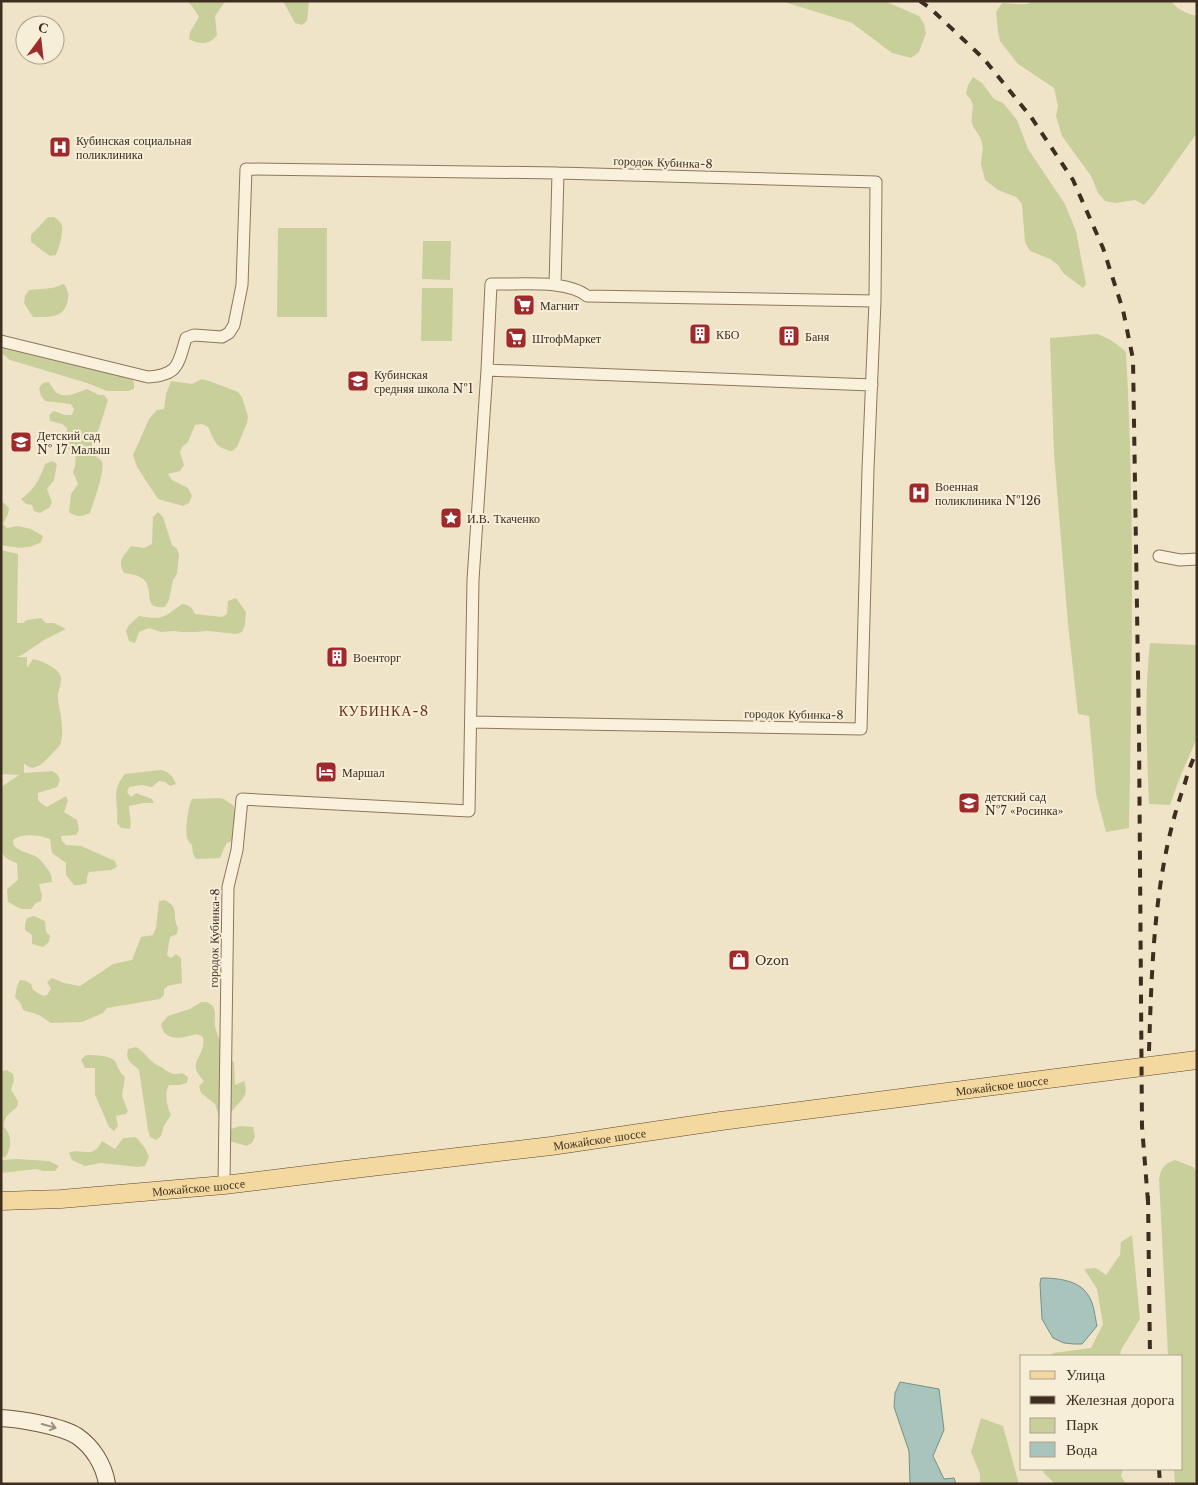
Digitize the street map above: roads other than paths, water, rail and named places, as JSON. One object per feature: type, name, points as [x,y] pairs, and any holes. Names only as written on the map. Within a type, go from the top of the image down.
[{"type":"main road","name":"Можайское шоссе","points":[[1,1201],[61,1199],[224,1185],[551,1146],[721,1121],[1197,1060]]},
{"type":"main road","points":[[1,1418],[48,1425],[76,1435],[94,1452],[105,1470],[107,1484]]},
{"type":"street","name":"городок Кубинка-8","points":[[1,341],[148,378],[159,377],[172,372],[178,363],[186,338],[194,335],[222,337],[229,333],[234,325],[242,285],[246,169],[558,173],[876,182],[875,301],[868,469],[861,729],[472,722]]},
{"type":"street","points":[[558,173],[555,285],[581,291],[587,296],[875,301]]},
{"type":"street","name":"городок Кубинка-8","points":[[224,1185],[228,888],[237,850],[242,799],[469,811],[473,580],[491,284],[555,285]]},
{"type":"street","points":[[487,370],[872,385]]},
{"type":"street","points":[[1159,556],[1180,560],[1197,559]]},
{"type":"water","points":[[1041,1278],[1061,1279],[1073,1283],[1084,1290],[1090,1298],[1097,1326],[1082,1344],[1064,1343],[1053,1338],[1042,1319]]},
{"type":"water","points":[[900,1382],[939,1389],[944,1430],[933,1456],[944,1479],[954,1478],[956,1484],[910,1484],[909,1451],[894,1407],[895,1393]]},
{"type":"railway","points":[[920,1],[930,8],[984,59],[1031,117],[1073,180],[1103,248],[1123,310],[1133,359],[1139,734],[1142,1126],[1148,1202]]},
{"type":"railway","points":[[1149,1051],[1156,916],[1161,882],[1175,816],[1197,751]]},
{"type":"railway","points":[[1148,1196],[1150,1355]]},
{"type":"railway","points":[[1159,1470],[1160,1484]]},
{"type":"place","name":"Кубинская социальная поликлиника","points":[[60,147]]},
{"type":"place","name":"Магнит","points":[[524,305]]},
{"type":"place","name":"КБО","points":[[700,334]]},
{"type":"place","name":"Баня","points":[[789,336]]},
{"type":"place","name":"ШтофМаркет","points":[[516,338]]},
{"type":"place","name":"Кубинская средняя школа №1","points":[[358,381]]},
{"type":"place","name":"Детский сад № 17 Малыш","points":[[21,442]]},
{"type":"place","name":"Военная поликлиника №126","points":[[919,493]]},
{"type":"place","name":"И.В. Ткаченко","points":[[451,518]]},
{"type":"place","name":"Военторг","points":[[337,657]]},
{"type":"place","name":"Маршал","points":[[326,772]]},
{"type":"place","name":"детский сад №7 «Росинка»","points":[[969,803]]},
{"type":"place","name":"Ozon","points":[[739,960]]},
{"type":"district","name":"КУБИНКА-8","points":[[384,711]]}]
